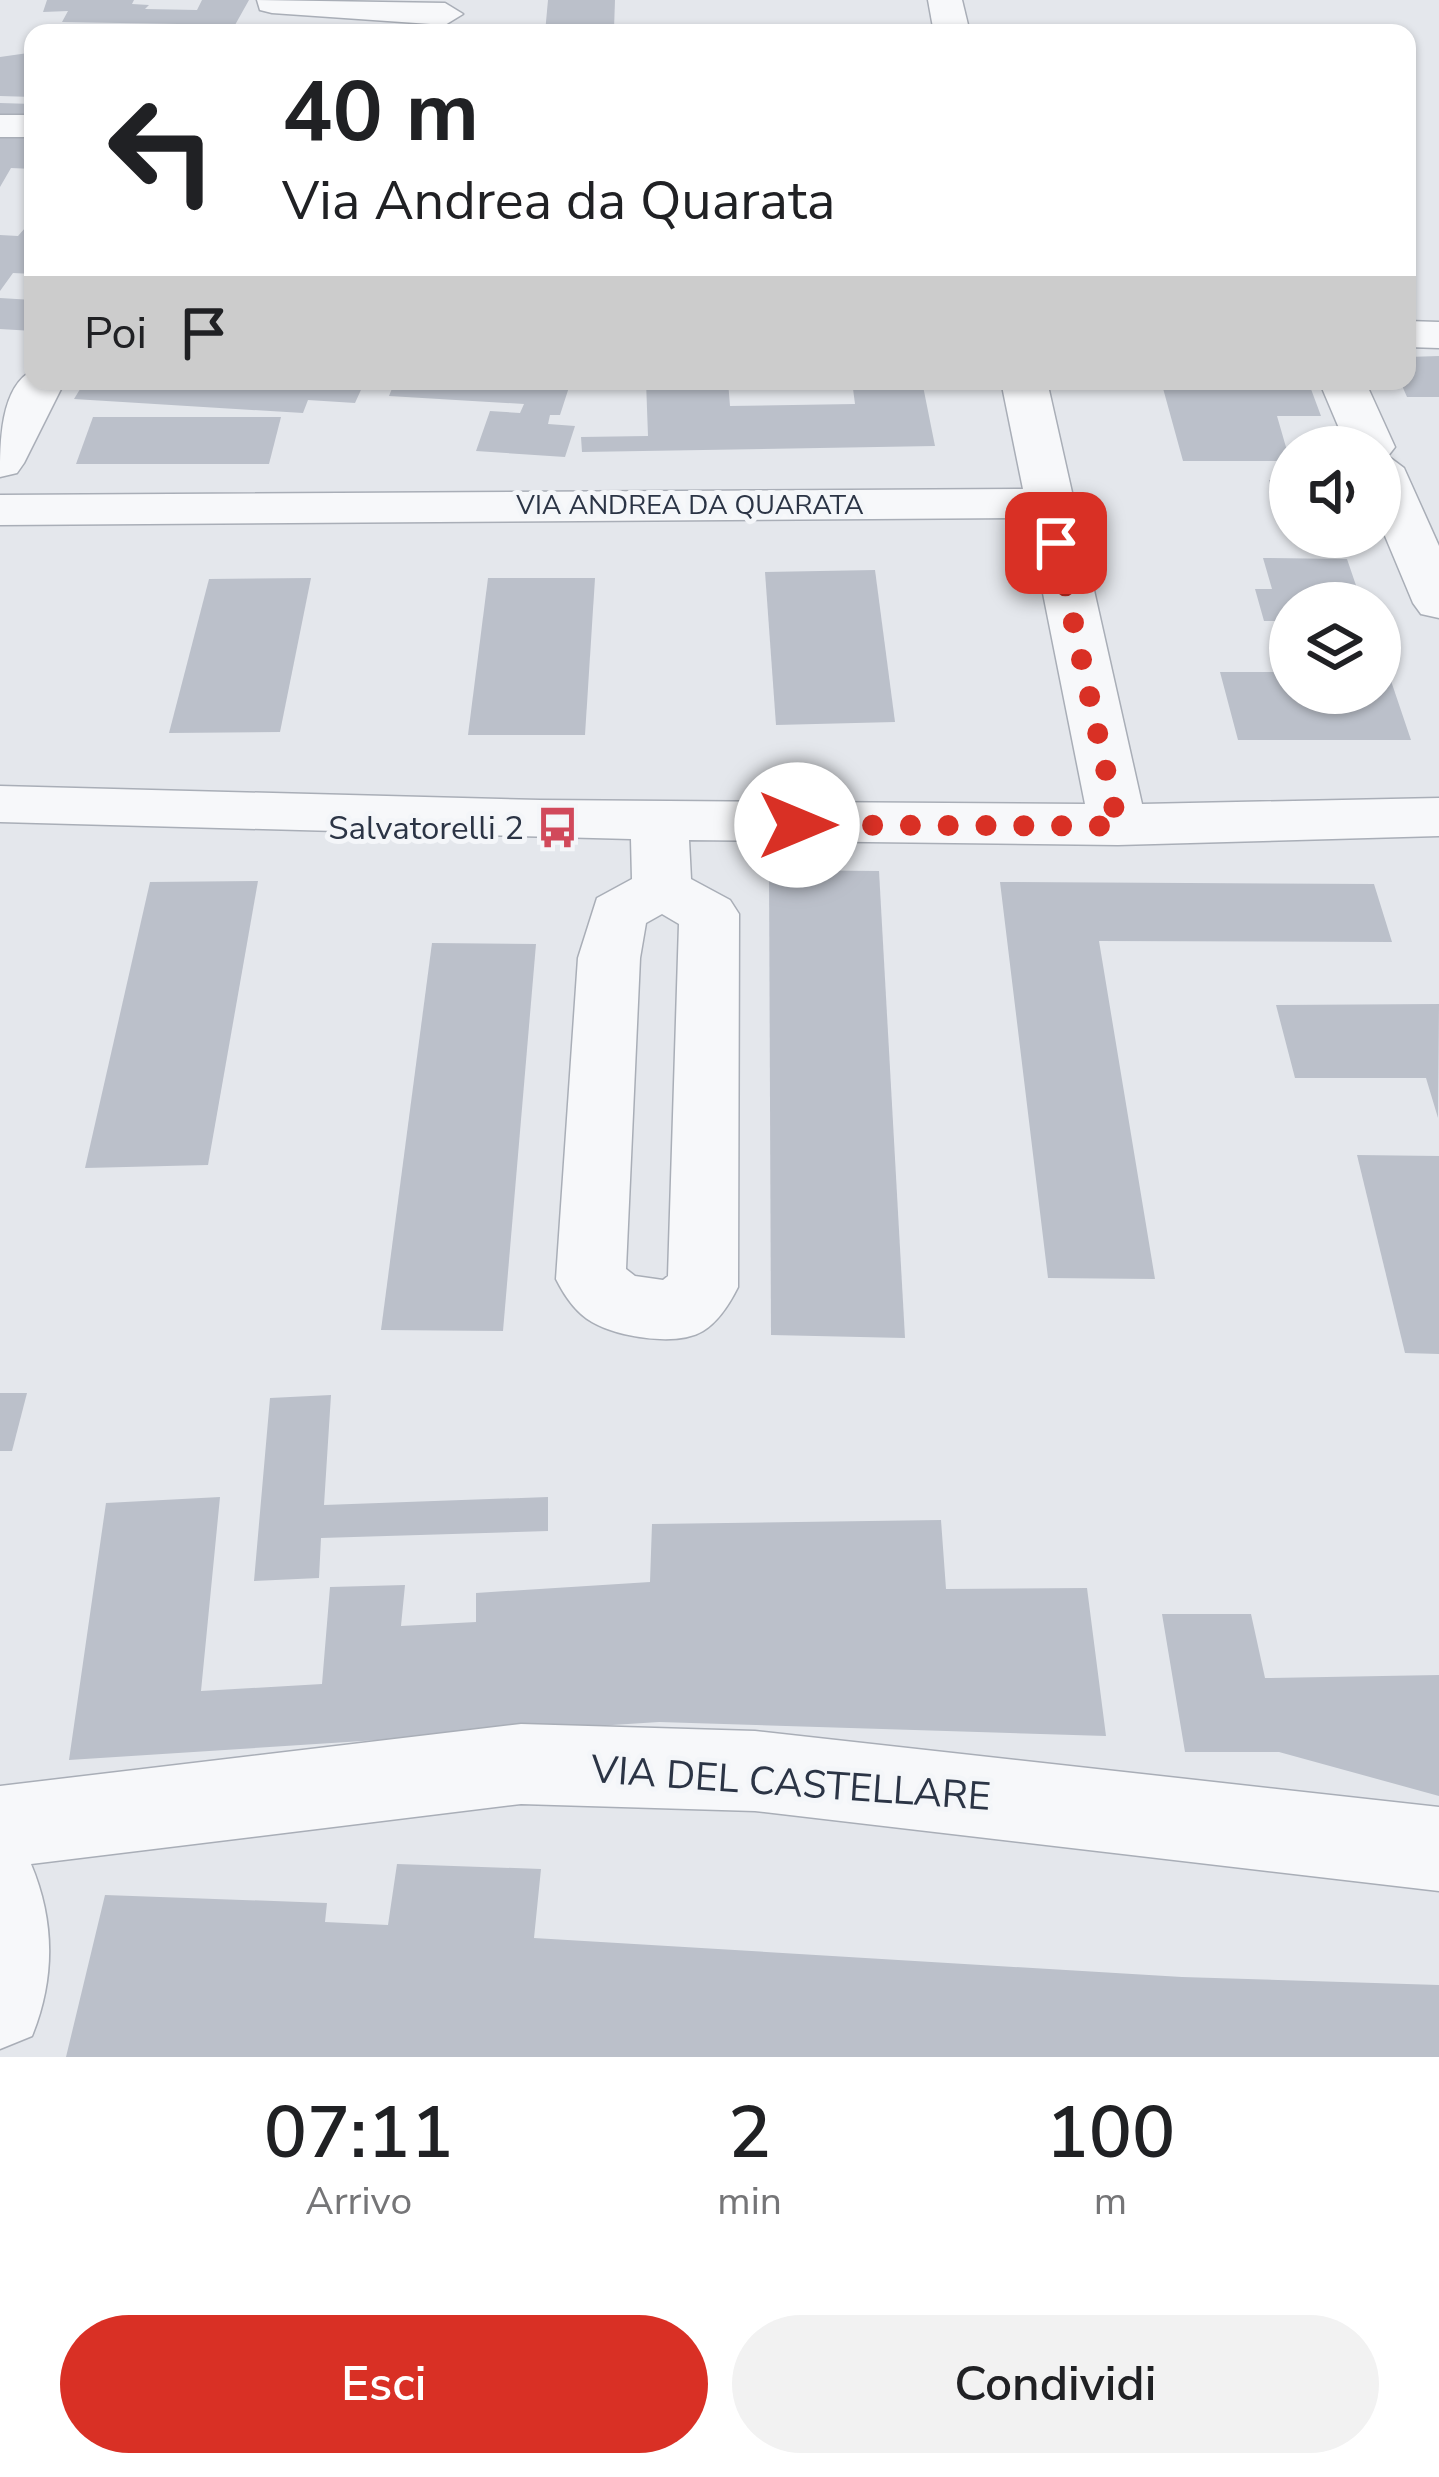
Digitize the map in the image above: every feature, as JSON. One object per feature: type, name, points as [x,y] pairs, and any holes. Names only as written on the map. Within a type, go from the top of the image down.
[{"type":"street","points":[[273,1],[446,14]]},
{"type":"street","points":[[0,463],[36,390]]},
{"type":"street","points":[[1026,390],[1118,826]]},
{"type":"street","points":[[1346,390],[1362,426]]},
{"type":"street","name":"VIA ANDREA DA QUARATA","points":[[0,510],[1048,502]]},
{"type":"street","points":[[1401,516],[1439,603]]},
{"type":"street","points":[[0,804],[659,824],[1118,826],[1439,817]]},
{"type":"street","points":[[659,824],[662,889]]},
{"type":"street","points":[[662,889],[709,914],[703,1287],[677,1311],[617,1302],[591,1279],[609,958],[618,912],[662,889]]},
{"type":"street","points":[[602,1072],[706,1077]]},
{"type":"street","name":"VIA DEL CASTELLARE","points":[[0,1827],[521,1764],[755,1771],[1439,1849]]},
{"type":"street","points":[[0,1894],[7,1938],[0,2004]]},
{"type":"building","points":[[47,0],[134,0],[132,4],[149,5],[145,9],[197,10],[202,0],[249,0],[236,24],[62,22],[68,11],[43,12]]},
{"type":"building","points":[[548,0],[615,0],[614,24],[546,24]]},
{"type":"building","points":[[24,54],[24,97],[0,96],[0,57]]},
{"type":"building","points":[[0,103],[24,104],[24,121],[0,121]]},
{"type":"building","points":[[0,136],[24,137],[24,169],[11,168],[0,187]]},
{"type":"building","points":[[24,229],[24,274],[13,273],[0,291],[0,235],[18,236]]},
{"type":"building","points":[[0,298],[24,299],[24,330],[0,329]]},
{"type":"building","points":[[1439,356],[1439,397],[1407,397],[1404,390],[1416,390],[1416,357]]},
{"type":"building","points":[[80,390],[361,390],[355,403],[308,400],[303,413],[74,399]]},
{"type":"building","points":[[391,390],[568,390],[560,415],[550,415],[548,424],[575,426],[565,457],[476,451],[490,411],[520,413],[524,404],[389,396]]},
{"type":"building","points":[[646,390],[729,390],[730,406],[855,404],[853,390],[924,390],[935,446],[582,452],[581,437],[648,436]]},
{"type":"building","points":[[1163,390],[1311,390],[1321,416],[1277,416],[1280,426],[1269,426],[1269,461],[1183,461]]},
{"type":"building","points":[[93,417],[281,417],[269,464],[76,464]]},
{"type":"building","points":[[1263,558],[1347,559],[1355,582],[1270,582]]},
{"type":"building","points":[[875,570],[895,722],[776,725],[765,572]]},
{"type":"building","points":[[311,578],[280,732],[169,733],[209,579]]},
{"type":"building","points":[[488,578],[595,578],[585,735],[468,735]]},
{"type":"building","points":[[1255,589],[1269,589],[1269,621],[1264,621]]},
{"type":"building","points":[[1220,672],[1269,672],[1269,714],[1401,710],[1411,740],[1238,740]]},
{"type":"building","points":[[769,870],[879,871],[905,1338],[771,1335]]},
{"type":"building","points":[[258,881],[208,1165],[85,1168],[150,882]]},
{"type":"building","points":[[1000,882],[1374,884],[1392,942],[1099,941],[1155,1279],[1048,1278]]},
{"type":"building","points":[[432,943],[536,944],[503,1331],[381,1330]]},
{"type":"building","points":[[1439,1004],[1438,1118],[1426,1078],[1295,1078],[1276,1005]]},
{"type":"building","points":[[1357,1155],[1439,1156],[1439,1354],[1405,1353]]},
{"type":"building","points":[[0,1393],[27,1393],[12,1451],[0,1451]]},
{"type":"building","points":[[331,1395],[324,1505],[548,1497],[548,1531],[321,1538],[319,1578],[254,1581],[270,1398]]},
{"type":"building","points":[[220,1497],[201,1691],[322,1684],[330,1587],[405,1585],[401,1626],[476,1622],[476,1593],[650,1582],[652,1524],[941,1520],[946,1589],[1087,1588],[1106,1736],[659,1722],[69,1760],[106,1503]]},
{"type":"building","points":[[1162,1614],[1251,1614],[1265,1678],[1439,1675],[1439,1796],[1279,1752],[1185,1752]]},
{"type":"building","points":[[397,1864],[541,1869],[534,1938],[1182,1977],[1439,1985],[1439,2057],[66,2057],[105,1895],[327,1903],[325,1922],[388,1925]]},
{"type":"place","name":"Salvatorelli 2","points":[[558,827]]},
{"type":"route","points":[[797,825],[1118,826],[1056,543]]}]
